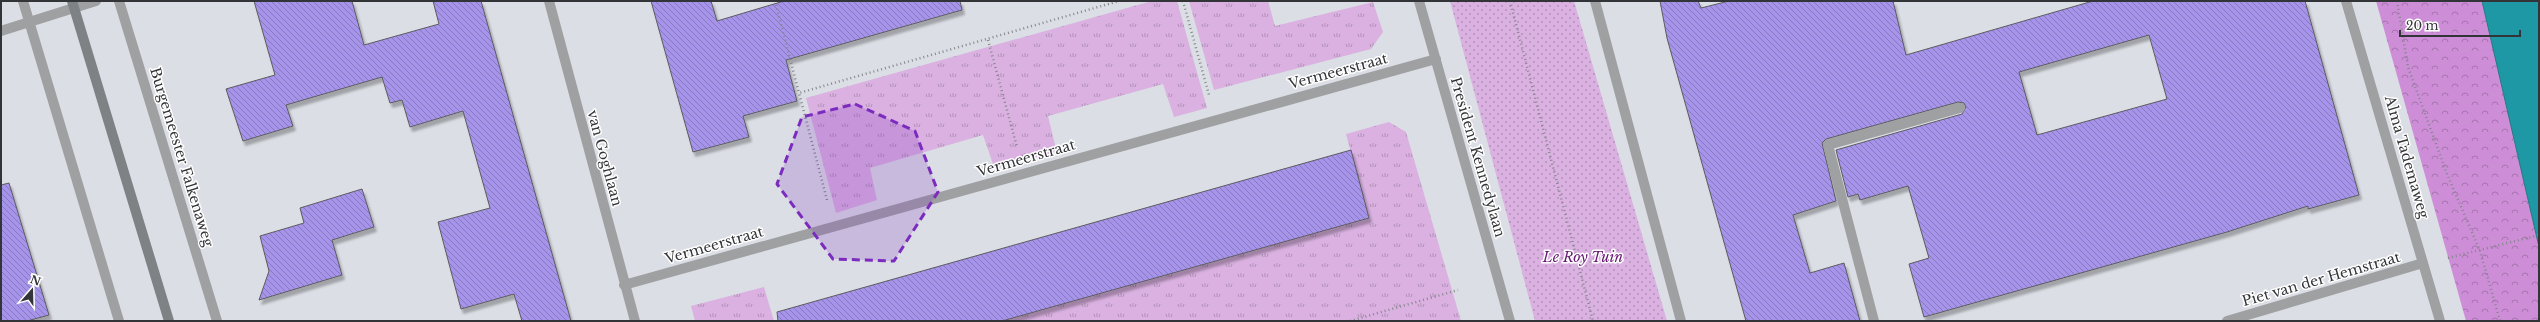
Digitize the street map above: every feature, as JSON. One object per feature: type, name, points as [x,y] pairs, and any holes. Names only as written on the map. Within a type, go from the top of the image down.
[{"type":"street","points":[[23,1],[119,321]]},
{"type":"street","points":[[1,31],[30,22],[74,5],[96,1]]},
{"type":"street","name":"Burgemeester Falkenaweg","points":[[119,1],[217,321]]},
{"type":"street","name":"van Goghlaan","points":[[549,1],[624,285],[635,321]]},
{"type":"street","name":"President Kennedylaan","points":[[1419,1],[1510,321]]},
{"type":"street","points":[[1594,1],[1681,321]]},
{"type":"street","name":"Alma Tademaweg","points":[[2346,1],[2440,321]]},
{"type":"street","points":[[74,5],[169,321]]},
{"type":"street","name":"Vermeerstraat","points":[[624,285],[1436,59]]},
{"type":"street","points":[[1874,321],[1828,145],[1960,108]]},
{"type":"street","name":"Piet van der Hemstraat","points":[[2227,321],[2423,264]]},
{"type":"path","points":[[775,1],[829,208]]},
{"type":"path","points":[[799,93],[988,40],[1119,1]]},
{"type":"path","points":[[1183,1],[1216,119]]},
{"type":"path","points":[[1510,1],[1593,321]]},
{"type":"path","points":[[2397,1],[2408,68],[2480,251],[2500,321]]},
{"type":"path","points":[[988,40],[1024,173]]},
{"type":"path","points":[[2423,264],[2480,251],[2539,235]]},
{"type":"path","points":[[1350,321],[1458,290]]},
{"type":"highlighted area","points":[[855,104],[915,131],[938,192],[894,261],[833,259],[777,184],[802,117]]},
{"type":"green space","points":[[1152,1],[1177,1],[1207,108],[1174,117],[1163,84],[1048,116],[1056,149],[1053,153],[994,167],[983,135],[870,168],[877,200],[836,213],[806,98]]},
{"type":"green space","points":[[1189,1],[1268,1],[1275,26],[1373,2],[1383,32],[1371,49],[1214,90]]},
{"type":"green space","name":"Le Roy Tuin","points":[[1450,1],[1574,1],[1667,321],[1535,321]]},
{"type":"green space","points":[[2376,1],[2482,1],[2539,247],[2539,321],[2466,321]]},
{"type":"green space","points":[[1389,122],[1406,132],[1461,321],[1002,321],[1369,218],[1346,134]]},
{"type":"green space","points":[[764,287],[774,321],[695,321],[691,306]]},
{"type":"water","points":[[2482,1],[2539,1],[2539,247],[2536,234]]},
{"type":"building","points":[[254,1],[352,1],[364,45],[439,24],[433,1],[481,1],[571,321],[522,321],[514,294],[461,309],[438,222],[490,208],[463,111],[410,127],[402,100],[390,103],[382,77],[286,105],[293,126],[243,141],[226,89],[275,75]]},
{"type":"building","points":[[651,1],[711,1],[717,21],[784,1],[960,1],[962,10],[786,60],[797,101],[743,116],[749,137],[693,152]]},
{"type":"building","points":[[1660,1],[1698,1],[1701,8],[1729,1],[1893,1],[1906,55],[2093,1],[2305,1],[2359,195],[2308,209],[2308,206],[2227,232],[1924,317],[1909,264],[1929,258],[1908,186],[1860,200],[1858,194],[1848,197],[1836,150],[1962,114],[1966,107],[1964,103],[1958,102],[1826,139],[1822,143],[1836,201],[1793,215],[1810,273],[1844,263],[1860,321],[1746,321],[1667,38]],"holes":[[[2149,35],[2167,99],[2037,135],[2019,72]]]},
{"type":"building","points":[[1351,150],[1369,218],[1002,321],[778,321],[777,312]]},
{"type":"building","points":[[9,183],[49,315],[27,321],[1,321],[1,185]]},
{"type":"building","points":[[362,189],[374,227],[332,240],[342,275],[259,300],[269,271],[260,236],[304,223],[300,208]]}]
